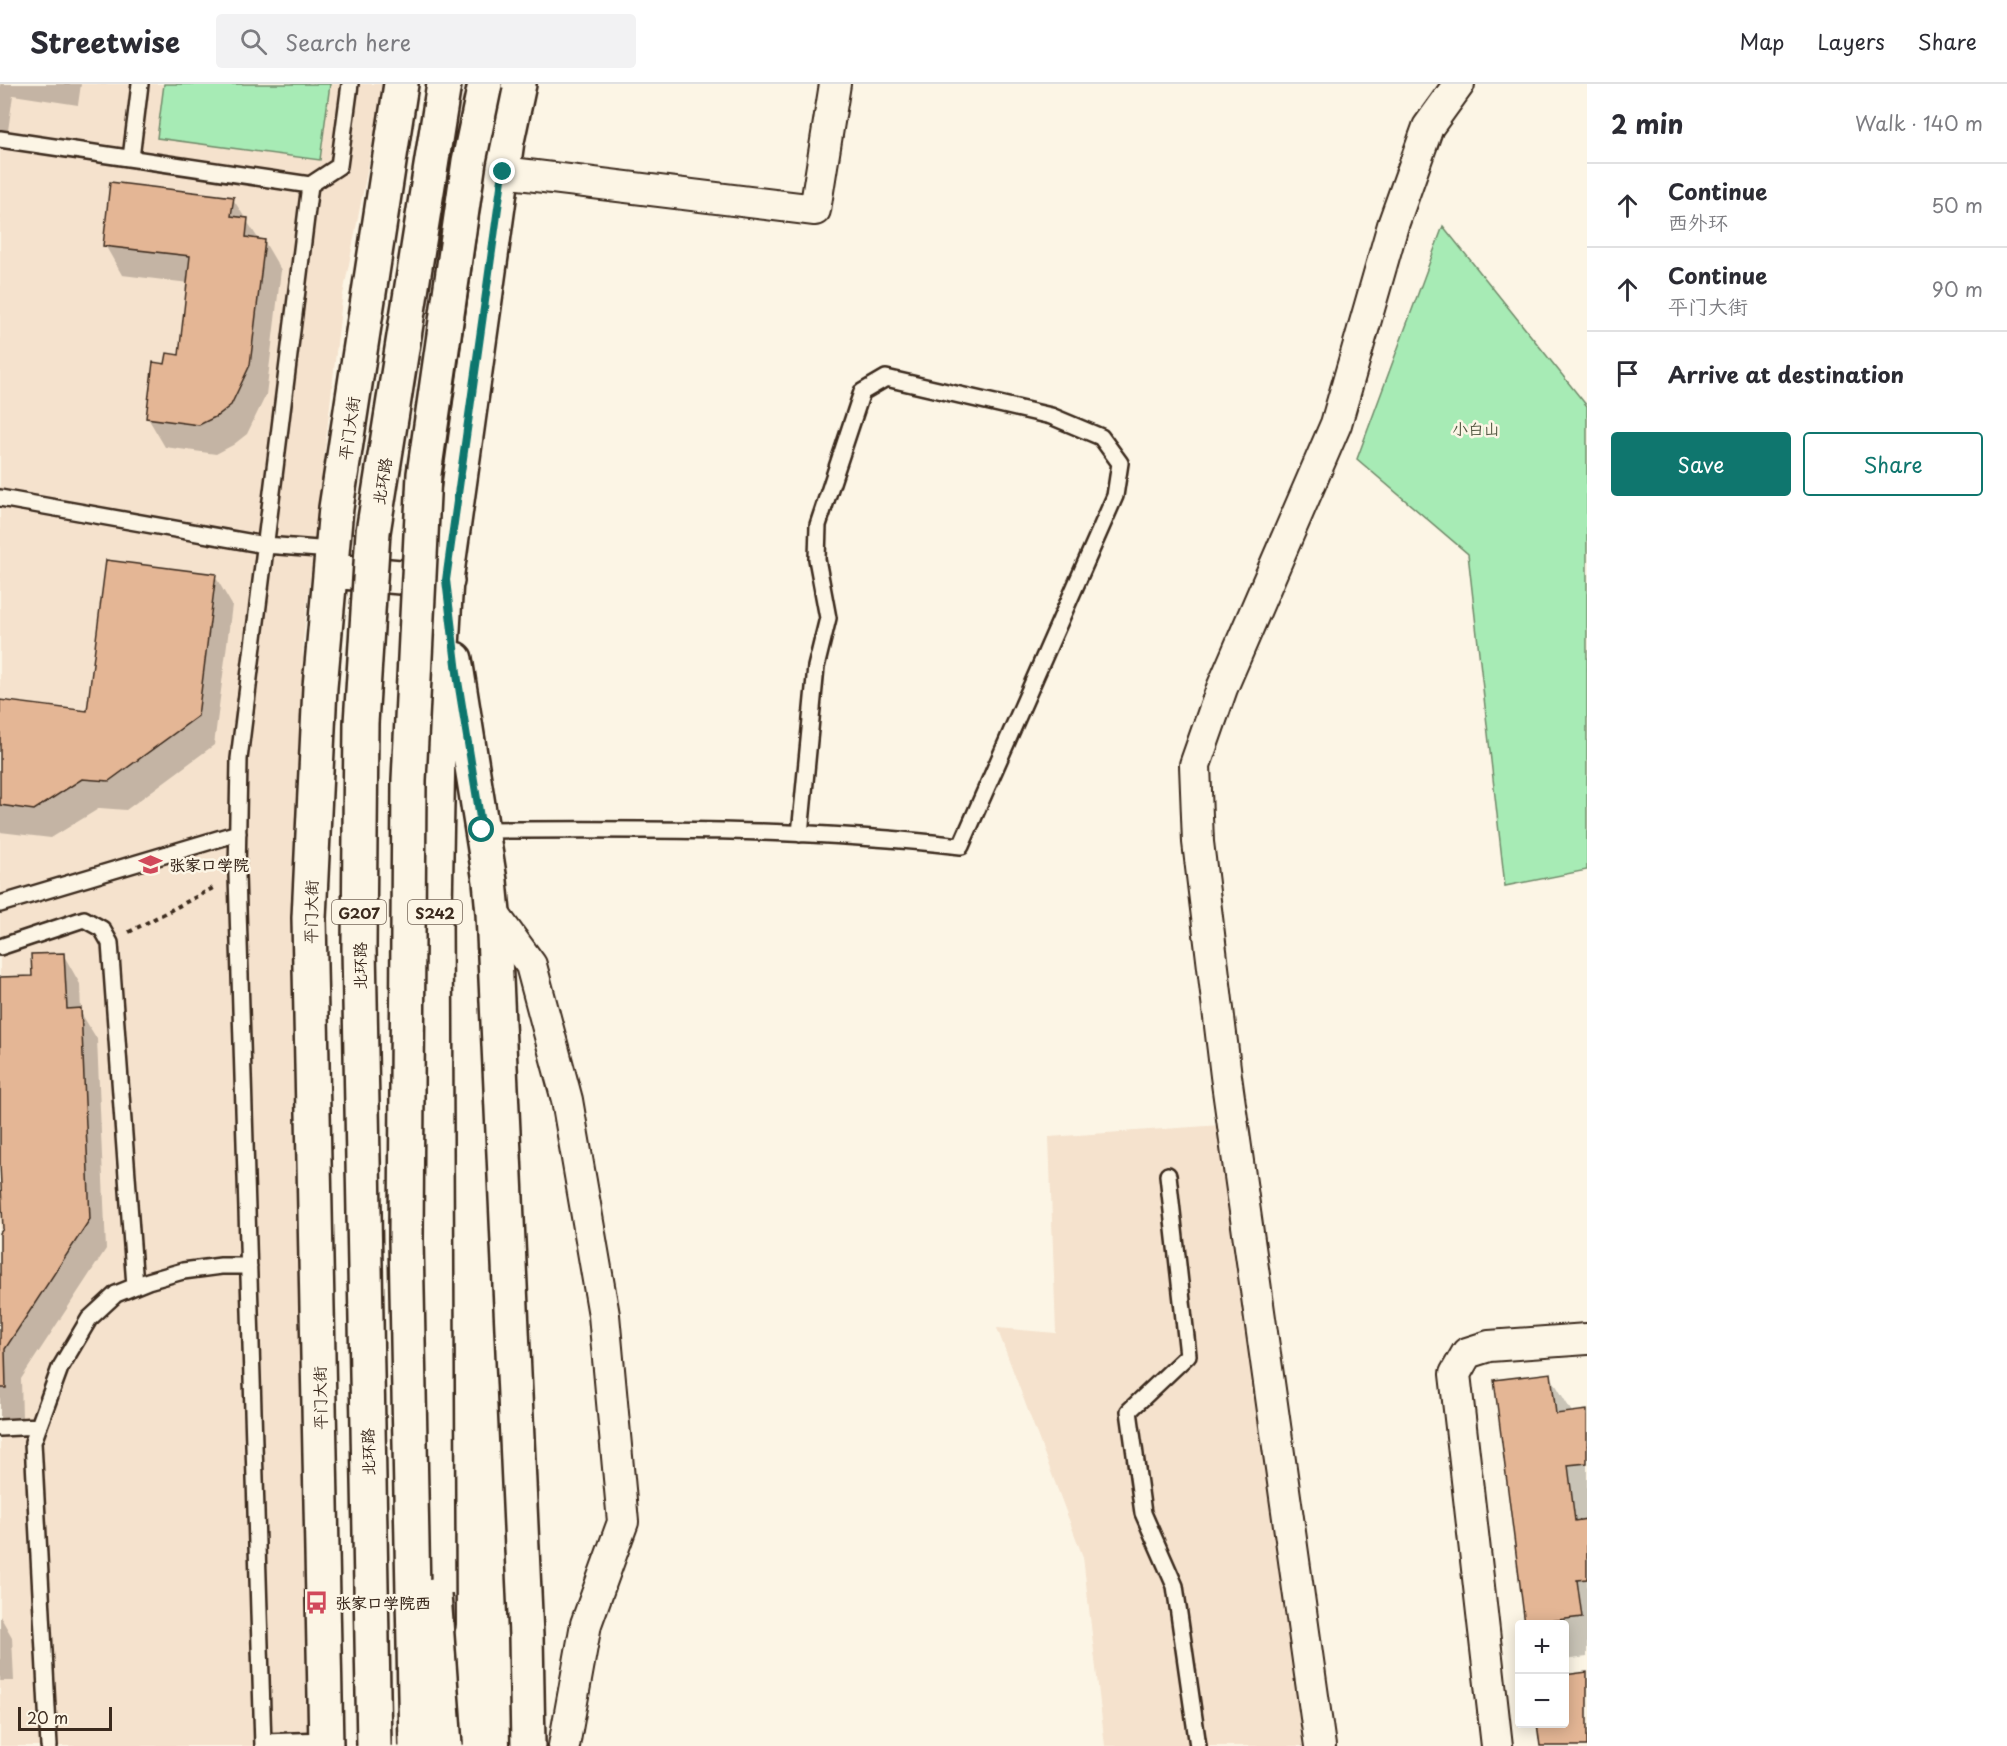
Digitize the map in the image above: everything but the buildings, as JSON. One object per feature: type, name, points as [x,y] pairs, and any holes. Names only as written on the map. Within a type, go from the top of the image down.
[{"type":"main road","name":"平门大街","points":[[326,1743],[309,918],[320,687],[331,561],[376,234],[401,84]]},
{"type":"main road","name":"北环路","points":[[374,1746],[359,947],[361,723],[373,532],[444,84]]},
{"type":"main road","name":"G207","points":[[416,1746],[406,1240],[409,780],[424,474],[470,161],[485,84]]},
{"type":"main road","name":"S242","points":[[441,1746],[435,909],[439,696],[446,580],[503,172],[519,84]]},
{"type":"main road","points":[[331,561],[446,580],[458,681],[493,913],[521,1522],[528,1746]]},
{"type":"main road","points":[[406,1240],[445,1746]]},
{"type":"street","points":[[503,172],[815,210],[835,84]]},
{"type":"street","points":[[1320,1746],[1225,1065],[1198,842],[1195,765],[1222,688],[1336,424],[1393,225],[1428,127],[1459,84]]},
{"type":"street","points":[[493,913],[531,965],[567,1100],[604,1315],[623,1522],[586,1624],[564,1746]]},
{"type":"street","points":[[1497,1746],[1455,1374],[1467,1353],[1489,1346],[1587,1339]]},
{"type":"lane","points":[[131,158],[140,84]]},
{"type":"lane","points":[[0,140],[310,184],[339,166],[351,84]]},
{"type":"lane","points":[[310,184],[239,759],[237,875],[263,1744],[326,1743]]},
{"type":"lane","points":[[482,830],[716,829],[800,834],[897,838],[962,846],[1115,496],[1120,463],[1101,437],[1051,416],[886,378],[862,392],[818,525],[817,559],[828,618],[816,667],[800,834]]},
{"type":"lane","points":[[0,498],[266,545],[331,561]]},
{"type":"lane","points":[[0,904],[238,833]]},
{"type":"lane","points":[[0,947],[84,919],[102,928],[110,943],[135,1286]]},
{"type":"lane","points":[[1168,1175],[1188,1355],[1129,1411],[1143,1513],[1175,1586],[1198,1746]]},
{"type":"lane","points":[[49,1746],[33,1442],[60,1368],[89,1318],[116,1294],[183,1271],[221,1266],[249,1266]]},
{"type":"lane","points":[[0,1428],[39,1426]]},
{"type":"path","points":[[110,943],[237,875]]},
{"type":"shaded area","name":"张家口学院","points":[[0,84],[384,84],[342,300],[303,642],[299,1085],[312,1746],[0,1746]]},
{"type":"shaded area","points":[[1221,1125],[1303,1746],[1105,1746],[1083,1557],[997,1328],[1056,1333],[1049,1137]]},
{"type":"green space","points":[[164,84],[330,84],[320,160],[157,138]]},
{"type":"green space","name":"小白山","points":[[1443,226],[1587,406],[1587,870],[1505,886],[1468,554],[1357,459]]},
{"type":"place","name":"张家口学院","points":[[151,864]]},
{"type":"place","name":"张家口学院西","points":[[317,1602]]},
{"type":"route","points":[[482,830],[458,681],[446,580],[503,172]]}]
